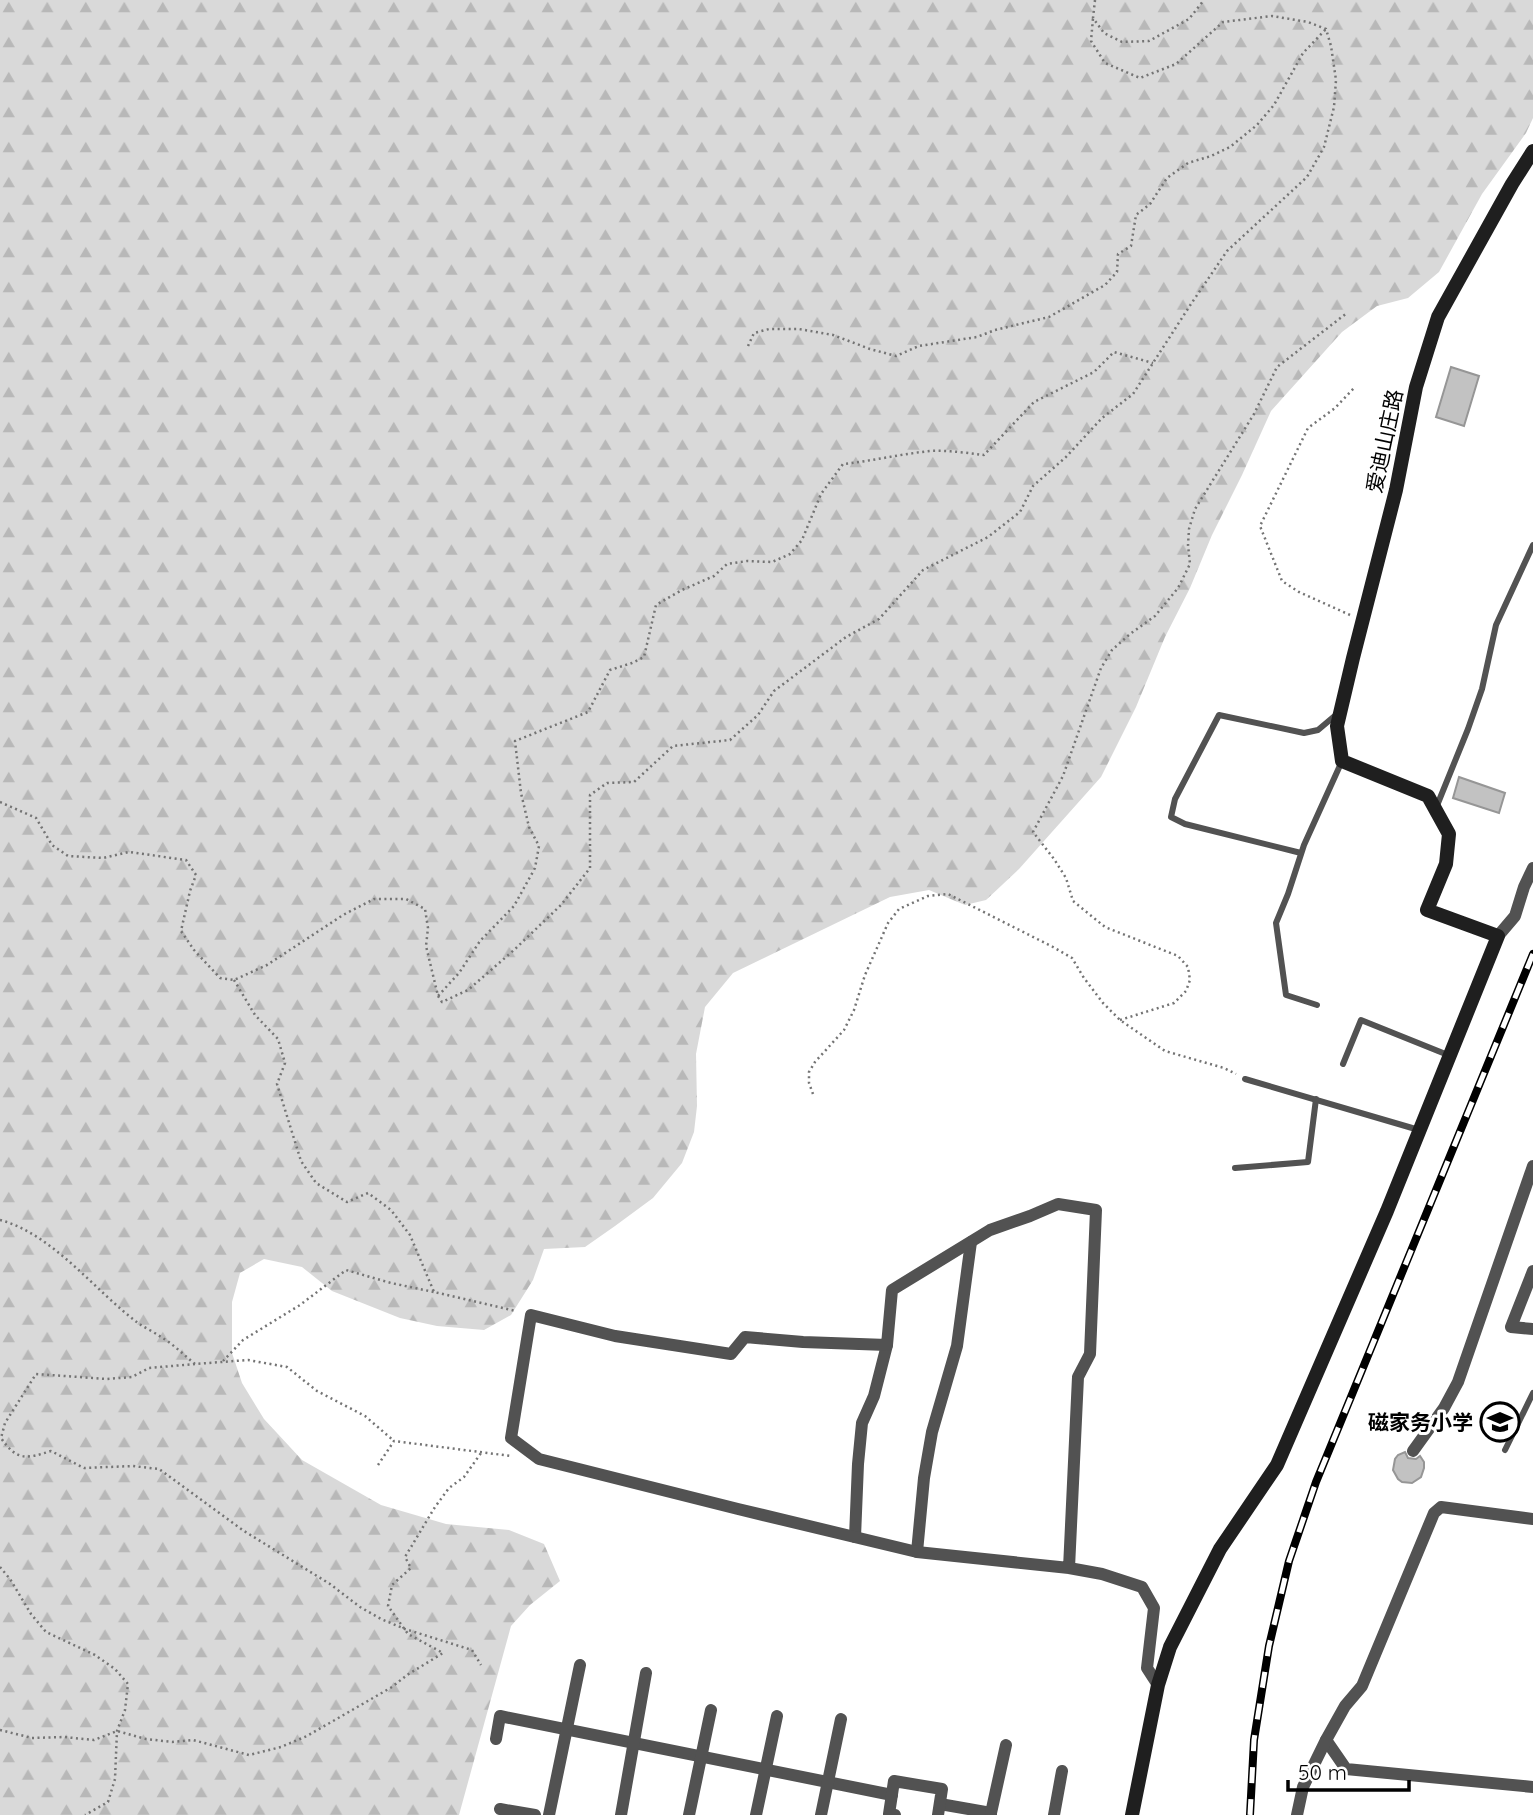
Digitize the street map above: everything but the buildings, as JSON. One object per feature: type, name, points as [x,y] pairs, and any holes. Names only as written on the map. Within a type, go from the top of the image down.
[{"type":"street","name":"爱迪山庄路","points":[[1342,761],[1337,726],[1396,490],[1416,387],[1438,317],[1533,150]]},
{"type":"street","points":[[1342,761],[1428,796],[1449,834],[1446,864],[1427,910],[1498,936]]},
{"type":"street","points":[[1132,1815],[1158,1685],[1170,1647],[1220,1549],[1277,1465],[1387,1211],[1498,936],[1515,916],[1533,868]]},
{"type":"street","points":[[1413,1451],[1444,1408],[1458,1381],[1533,1167]]},
{"type":"street","points":[[855,1537],[862,1423],[874,1396],[887,1345],[892,1290],[990,1230],[1058,1204],[1096,1210],[1090,1354],[1078,1377],[1069,1568]]},
{"type":"street","points":[[917,1552],[924,1478],[932,1433],[957,1346],[971,1241]]},
{"type":"street","points":[[1533,1271],[1511,1326],[1533,1329]]},
{"type":"street","points":[[887,1345],[745,1337],[731,1354],[615,1336],[531,1315],[511,1438],[539,1459],[917,1552],[1069,1568],[1102,1574],[1142,1587],[1154,1608],[1147,1668],[1158,1685]]},
{"type":"street","points":[[1297,1815],[1303,1787],[1345,1706],[1362,1686],[1434,1513],[1441,1507],[1533,1519]]},
{"type":"street","points":[[550,1815],[580,1665]]},
{"type":"street","points":[[621,1815],[646,1673]]},
{"type":"street","points":[[689,1815],[711,1710]]},
{"type":"street","points":[[496,1739],[500,1716],[892,1795]]},
{"type":"street","points":[[756,1815],[777,1716]]},
{"type":"street","points":[[821,1815],[841,1719]]},
{"type":"street","points":[[1326,1740],[1346,1769],[1533,1787]]},
{"type":"street","points":[[895,1815],[889,1814],[894,1781],[943,1789],[939,1810],[991,1814],[1006,1745]]},
{"type":"street","points":[[1054,1815],[1062,1771]]},
{"type":"street","points":[[500,1808],[535,1815]]},
{"type":"lane","points":[[1436,809],[1482,689],[1496,625],[1533,545]]},
{"type":"lane","points":[[1301,853],[1185,824],[1171,817],[1175,799],[1219,715],[1304,733],[1318,730],[1341,710]]},
{"type":"lane","points":[[1317,1004],[1286,995],[1276,923],[1301,853],[1342,761]]},
{"type":"lane","points":[[1343,1064],[1361,1020],[1450,1056]]},
{"type":"lane","points":[[1245,1079],[1419,1130]]},
{"type":"lane","points":[[1236,1168],[1308,1162],[1316,1099]]},
{"type":"lane","points":[[1505,1450],[1533,1393]]},
{"type":"path","points":[[1095,0],[1091,41],[1105,63],[1140,78],[1175,64],[1223,22],[1272,16],[1308,22],[1326,29]]},
{"type":"path","points":[[1093,18],[1104,33],[1122,42],[1149,41],[1189,19],[1204,0]]},
{"type":"path","points":[[748,345],[754,333],[769,329],[799,329],[833,335],[896,356],[919,346],[977,337],[1049,317],[1081,300],[1105,285],[1117,272],[1118,254],[1131,246],[1136,215],[1150,204],[1167,178],[1188,163],[1230,147],[1257,125],[1274,105],[1303,53],[1326,29]]},
{"type":"path","points":[[0,802],[36,817],[52,845],[68,856],[103,858],[129,852],[186,860],[196,875],[181,931],[194,950],[220,978],[234,980],[267,965],[343,915],[374,899],[406,899],[425,909],[428,928],[426,946],[438,996],[443,1002],[468,990],[561,905],[590,868],[590,795],[607,783],[634,782],[673,746],[730,740],[758,715],[775,691],[846,637],[879,619],[923,570],[988,537],[1020,512],[1033,486],[1066,457],[1102,418],[1133,394],[1227,251],[1307,177],[1324,147],[1334,107],[1336,80],[1326,29]]},
{"type":"path","points":[[1120,1020],[1174,1003],[1186,991],[1190,980],[1188,967],[1178,956],[1105,927],[1073,901],[1066,878],[1033,832],[1063,776],[1101,668],[1112,650],[1155,616],[1178,588],[1189,564],[1188,537],[1195,509],[1254,414],[1277,367],[1347,313]]},
{"type":"path","points":[[438,996],[459,973],[480,941],[514,906],[535,868],[539,846],[529,827],[515,741],[588,712],[610,670],[643,657],[656,605],[714,576],[727,564],[747,561],[772,562],[790,554],[802,540],[821,494],[843,464],[931,451],[984,455],[1034,402],[1094,372],[1114,352],[1153,363]]},
{"type":"path","points":[[1355,387],[1335,408],[1308,428],[1261,526],[1282,581],[1299,592],[1362,621]]},
{"type":"path","points":[[813,1094],[809,1072],[844,1030],[854,1010],[864,975],[888,923],[899,909],[928,896],[948,894],[1072,958],[1103,1003],[1120,1020],[1165,1051],[1224,1068],[1245,1079]]},
{"type":"path","points":[[234,980],[255,1016],[278,1039],[285,1063],[277,1084],[301,1161],[316,1183],[347,1202],[368,1193],[391,1210],[410,1235],[435,1292]]},
{"type":"path","points":[[0,1220],[32,1235],[58,1252],[138,1323],[164,1338],[195,1364]]},
{"type":"path","points":[[223,1362],[243,1340],[300,1305],[346,1270],[531,1315]]},
{"type":"path","points":[[481,1665],[472,1650],[405,1629],[360,1607],[330,1584],[244,1531],[159,1468],[84,1468],[51,1451],[29,1458],[10,1451],[1,1438],[5,1423],[36,1374],[107,1379],[132,1377],[149,1368],[248,1360],[287,1367],[317,1391],[365,1416],[394,1441],[539,1459]]},
{"type":"path","points":[[378,1465],[394,1441]]},
{"type":"path","points":[[0,1730],[32,1738],[94,1740],[117,1731],[146,1739],[172,1742],[193,1740],[249,1755],[281,1747],[307,1736],[392,1687],[443,1653],[408,1633],[388,1606],[392,1584],[411,1568],[405,1557],[435,1507],[449,1488],[464,1477],[481,1453]]},
{"type":"path","points":[[0,1567],[46,1632],[95,1655],[115,1669],[128,1684],[125,1710],[117,1731],[116,1779],[108,1802],[85,1815]]},
{"type":"green space","points":[[0,0],[1533,0],[1533,118],[1526,133],[1482,194],[1439,272],[1408,298],[1377,306],[1342,332],[1271,411],[1165,637],[1136,707],[1101,777],[1019,869],[986,900],[965,905],[929,890],[890,897],[733,973],[705,1007],[696,1054],[697,1106],[694,1132],[682,1163],[653,1198],[585,1247],[544,1249],[533,1280],[511,1315],[484,1330],[437,1326],[400,1318],[332,1291],[302,1267],[264,1259],[240,1273],[232,1302],[232,1353],[242,1383],[264,1419],[302,1460],[381,1505],[446,1524],[509,1530],[544,1544],[560,1581],[530,1605],[511,1626],[459,1815],[0,1815]]},
{"type":"railway","points":[[1250,1815],[1254,1740],[1269,1646],[1289,1561],[1316,1482],[1533,954]]},
{"type":"place","name":"磁家务小学","points":[[1500,1422]]}]
